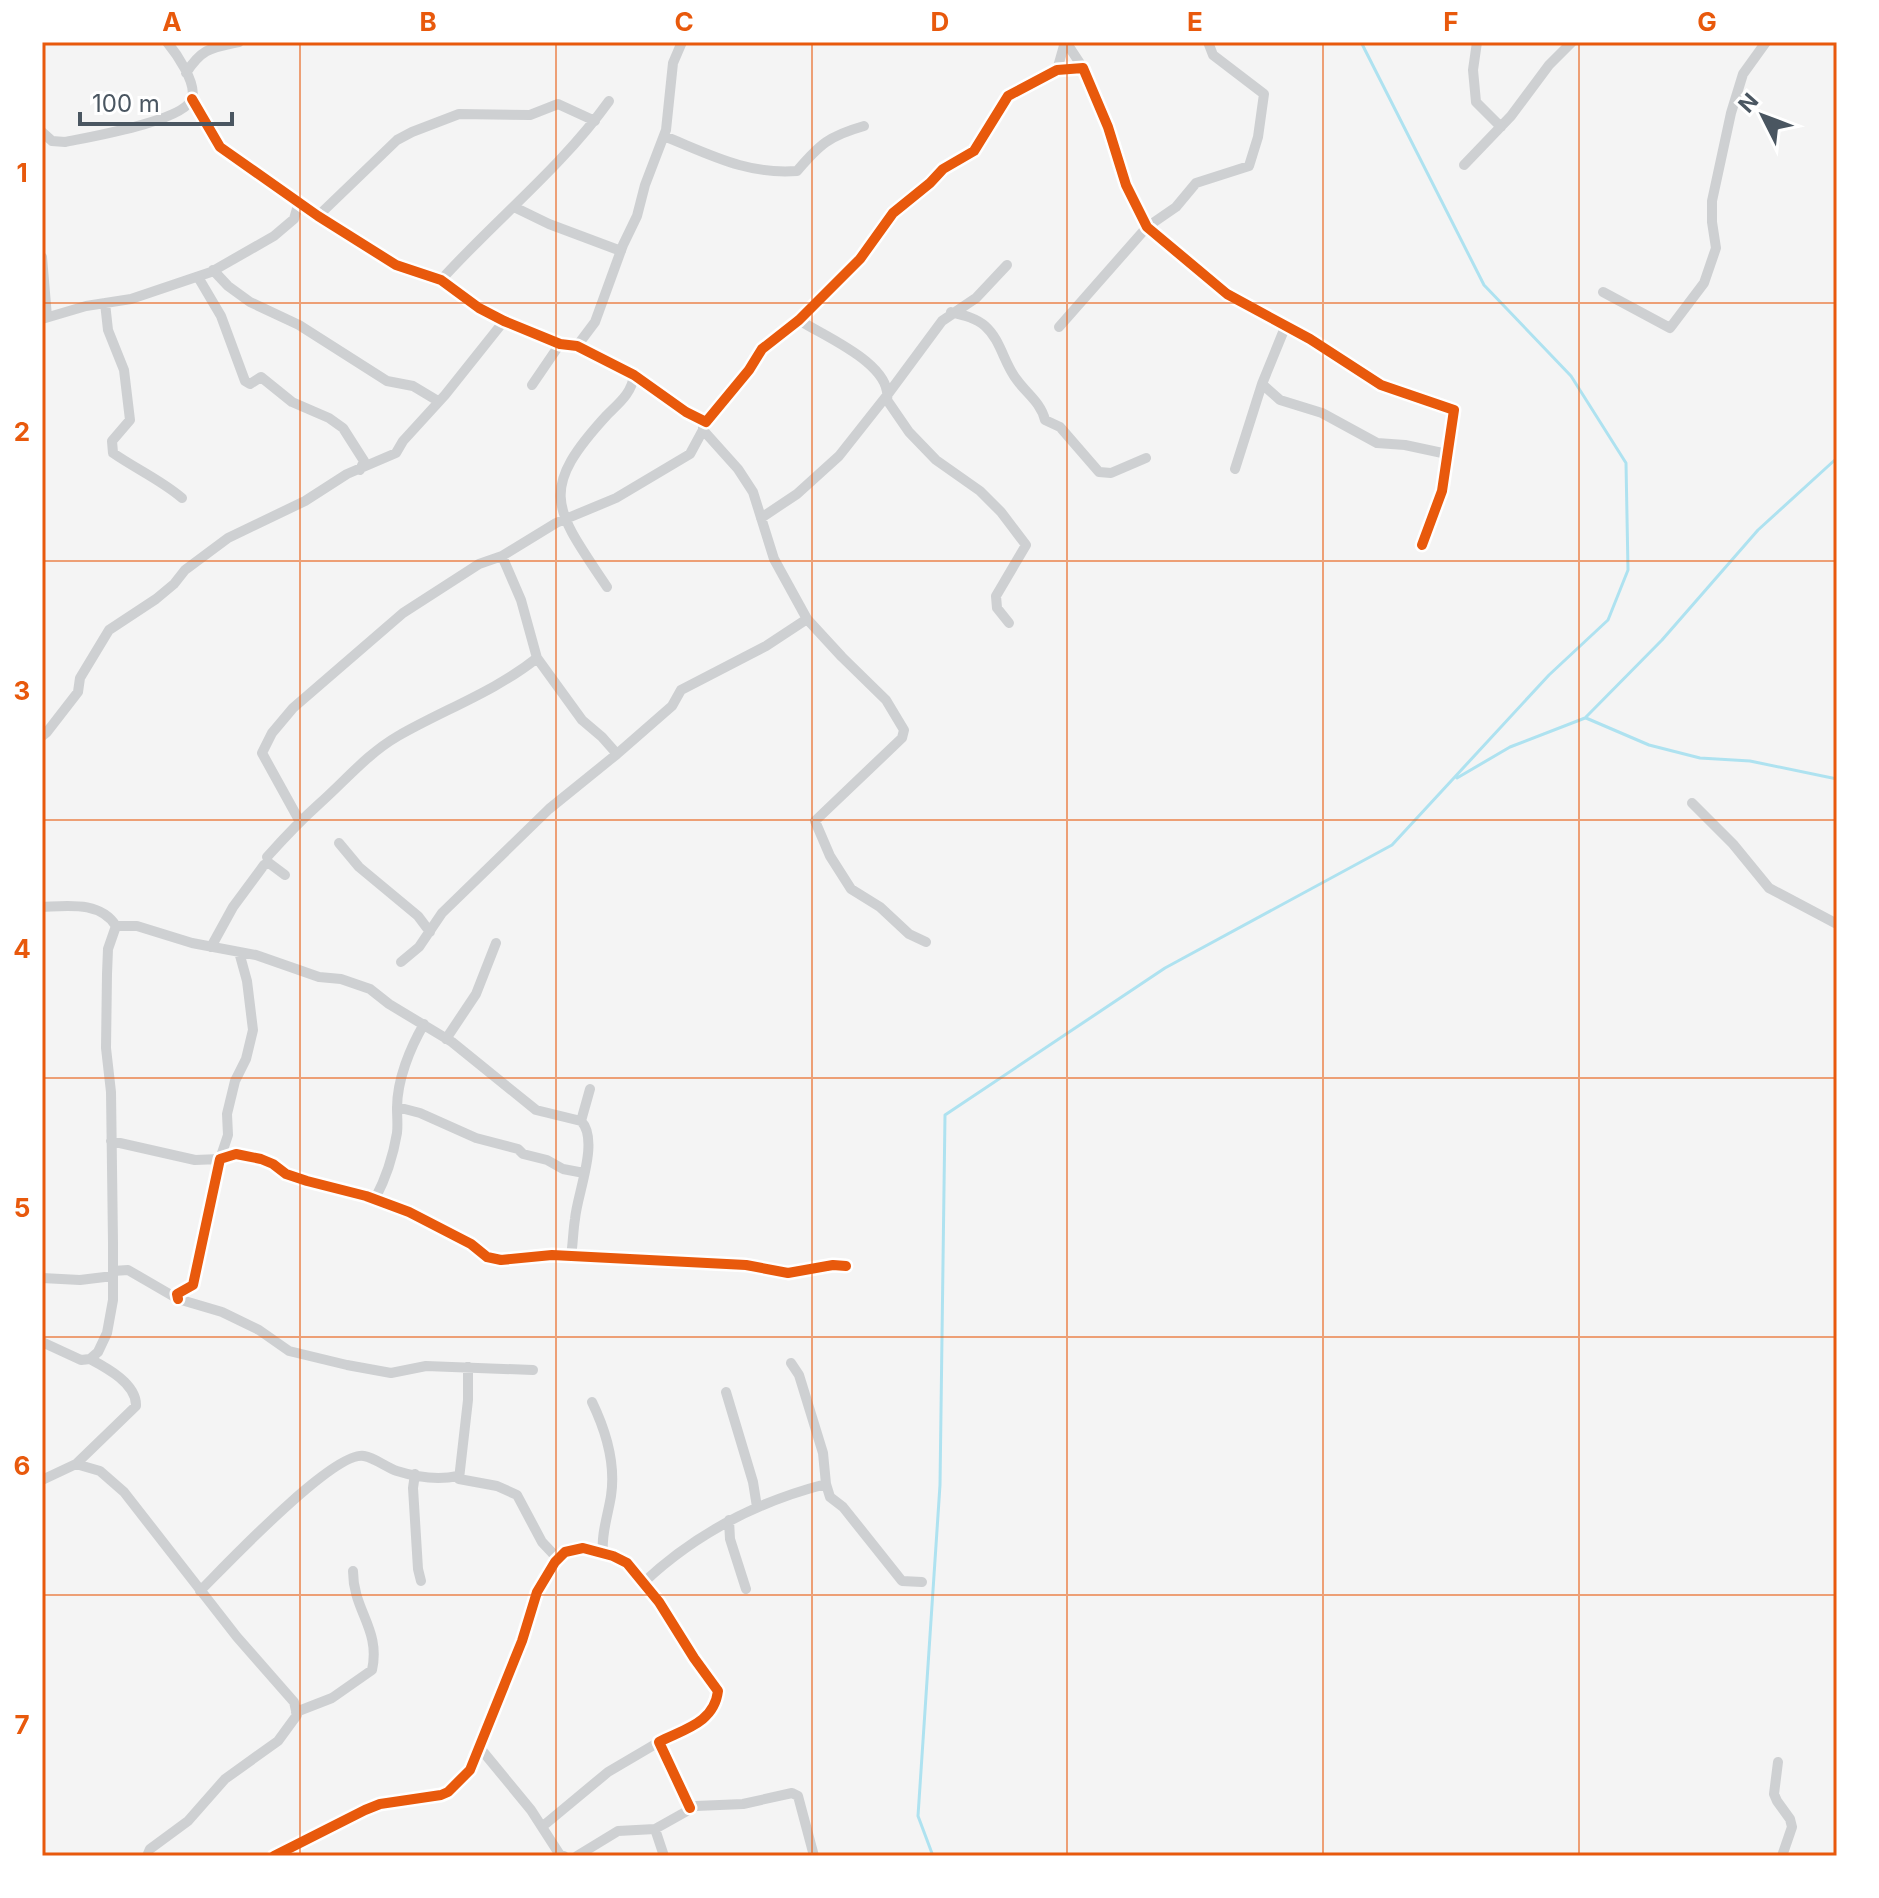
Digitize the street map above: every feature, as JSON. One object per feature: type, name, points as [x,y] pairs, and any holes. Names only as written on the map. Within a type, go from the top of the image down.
[{"type":"street","points":[[167,42],[178,56],[193,92],[192,99],[220,147],[318,216],[396,265],[441,280],[479,308],[504,321],[560,344],[577,346],[634,375],[703,426],[753,492],[774,559],[807,619],[886,700],[904,730],[902,738],[815,821],[830,856],[851,889],[880,907],[909,934],[926,942]]},
{"type":"street","points":[[186,73],[197,56],[208,49],[239,42]]},
{"type":"street","points":[[577,346],[595,322],[637,216],[664,136],[673,63],[682,42]]},
{"type":"street","points":[[1065,42],[1083,68],[1108,127],[1126,185],[1147,227],[1227,294],[1286,325],[1381,385],[1454,410],[1442,491],[1422,545]]},
{"type":"street","points":[[1057,70],[1065,42]]},
{"type":"street","points":[[1059,327],[1147,227],[1176,207],[1196,183],[1249,166],[1258,137],[1264,94],[1213,55],[1208,42]]},
{"type":"street","points":[[1477,42],[1473,70],[1476,102],[1501,127]]},
{"type":"street","points":[[1464,165],[1501,127],[1549,65],[1572,42]]},
{"type":"street","points":[[1603,292],[1670,328],[1704,283],[1716,248],[1712,201],[1731,113],[1743,74],[1766,42]]},
{"type":"street","points":[[299,820],[262,753],[272,733],[293,708],[403,613],[479,564],[502,556],[556,523],[616,498],[690,454],[703,426],[713,417],[762,349],[799,320],[860,259],[893,213],[943,169],[974,151],[1008,96],[1057,70],[1083,68]]},
{"type":"street","points":[[42,132],[52,141],[65,142],[159,122],[192,99]]},
{"type":"street","points":[[441,280],[582,139],[609,101]]},
{"type":"street","points":[[318,216],[397,140],[459,114],[530,115],[558,104],[595,121]]},
{"type":"street","points":[[664,136],[744,168],[775,173],[797,171],[820,143],[864,126]]},
{"type":"street","points":[[42,257],[44,318],[131,299],[198,277],[274,236],[294,219],[299,202]]},
{"type":"street","points":[[514,207],[549,224],[621,251]]},
{"type":"street","points":[[761,518],[797,494],[839,456],[936,328],[951,312],[976,298],[1007,265]]},
{"type":"street","points":[[213,270],[250,302],[299,325],[387,381],[413,386],[438,401]]},
{"type":"street","points":[[198,277],[221,316],[245,381],[250,384],[261,377],[292,402],[318,412],[343,428],[364,461],[360,470]]},
{"type":"street","points":[[105,303],[108,330],[124,370],[130,420],[112,441],[113,453],[182,498]]},
{"type":"street","points":[[951,312],[985,326],[1015,378],[1036,401],[1045,420],[1060,427],[1099,472],[1111,473],[1146,458]]},
{"type":"street","points":[[799,320],[865,358],[884,382],[887,400],[909,432],[936,460],[980,491],[1026,545],[996,596],[997,608],[1009,623]]},
{"type":"street","points":[[42,736],[78,692],[80,678],[109,630],[156,599],[185,570],[228,538],[305,501],[347,474],[396,453],[504,321]]},
{"type":"street","points":[[1235,469],[1262,384],[1286,325]]},
{"type":"street","points":[[532,385],[560,344]]},
{"type":"street","points":[[607,587],[566,520],[559,489],[566,468],[593,431],[628,393],[634,375]]},
{"type":"street","points":[[1262,384],[1280,400],[1322,413],[1377,443],[1447,454]]},
{"type":"street","points":[[502,556],[521,600],[537,658],[582,720],[617,754]]},
{"type":"street","points":[[401,962],[419,947],[442,913],[549,809],[672,706],[681,690],[766,646],[807,619]]},
{"type":"street","points":[[267,857],[299,820],[358,765],[394,738],[499,684],[537,658]]},
{"type":"street","points":[[1692,803],[1733,844],[1769,888],[1837,924]]},
{"type":"street","points":[[339,843],[359,867],[418,916],[430,932]]},
{"type":"street","points":[[211,947],[233,907],[264,865],[269,863],[285,875]]},
{"type":"street","points":[[42,907],[92,907],[109,915],[116,926]]},
{"type":"street","points":[[116,926],[137,926],[211,947],[256,955],[319,977],[341,979],[370,989],[446,1039],[536,1110],[581,1121]]},
{"type":"street","points":[[90,1359],[98,1352],[107,1333],[113,1300],[111,1092],[106,1048],[108,949],[116,926]]},
{"type":"street","points":[[446,1039],[476,994],[496,943]]},
{"type":"street","points":[[178,1299],[177,1294],[193,1285],[228,1135],[227,1114],[253,1030],[247,981],[239,952]]},
{"type":"street","points":[[375,1199],[387,1175],[407,1060],[424,1024]]},
{"type":"street","points":[[571,1256],[589,1135],[581,1121],[590,1089]]},
{"type":"street","points":[[397,1107],[420,1113],[476,1138],[518,1149],[523,1154],[547,1160],[563,1169],[584,1173]]},
{"type":"street","points":[[111,1141],[195,1160],[220,1159],[236,1154],[261,1159],[286,1174],[375,1199],[448,1231],[487,1257],[501,1260],[552,1255],[746,1265],[788,1273],[833,1265],[846,1266]]},
{"type":"street","points":[[42,1278],[80,1280],[128,1270],[178,1299],[222,1312],[259,1330],[289,1351],[347,1365],[391,1373],[426,1366],[533,1370]]},
{"type":"street","points":[[42,1342],[107,1368],[133,1392],[136,1406],[76,1464],[42,1480]]},
{"type":"street","points":[[791,1363],[799,1375],[819,1440],[830,1497],[843,1507],[902,1581],[922,1582]]},
{"type":"street","points":[[458,1476],[468,1400],[468,1367]]},
{"type":"street","points":[[726,1392],[753,1482],[757,1507]]},
{"type":"street","points":[[592,1402],[610,1451],[611,1493],[603,1553]]},
{"type":"street","points":[[200,1591],[310,1485],[351,1457],[362,1455],[398,1471],[443,1479],[458,1476],[474,1484],[497,1486],[517,1495],[542,1542],[558,1559]]},
{"type":"street","points":[[76,1464],[100,1471],[124,1492],[200,1591],[294,1702],[297,1715],[278,1741],[225,1779],[188,1821],[150,1849],[147,1856]]},
{"type":"street","points":[[415,1474],[413,1488],[421,1581]]},
{"type":"street","points":[[643,1583],[689,1544],[729,1520],[757,1507],[826,1484]]},
{"type":"street","points":[[729,1520],[730,1539],[746,1589]]},
{"type":"street","points":[[274,1856],[380,1804],[448,1792],[470,1770],[522,1641],[537,1592],[558,1559],[565,1552],[575,1549],[603,1553],[627,1563],[659,1602],[718,1691],[717,1702],[705,1720],[608,1772],[543,1826]]},
{"type":"street","points":[[296,1712],[332,1698],[372,1670],[373,1634],[357,1599],[353,1571]]},
{"type":"street","points":[[659,1742],[690,1808]]},
{"type":"street","points":[[480,1748],[543,1826],[560,1855],[564,1856]]},
{"type":"street","points":[[1778,1762],[1774,1794],[1792,1827],[1782,1856]]},
{"type":"street","points":[[577,1856],[618,1831],[655,1829],[690,1808],[707,1804],[743,1804],[792,1793],[798,1796],[814,1856]]},
{"type":"street","points":[[655,1829],[664,1856]]},
{"type":"waterway","points":[[933,1856],[918,1816],[940,1485],[945,1115],[1165,968],[1392,845],[1549,675],[1608,620],[1628,570],[1626,463],[1571,376],[1484,285],[1361,42]]},
{"type":"waterway","points":[[1457,778],[1510,747],[1585,718],[1662,640],[1758,530],[1837,458]]},
{"type":"waterway","points":[[1586,718],[1649,745],[1700,758],[1750,761],[1837,779]]},
{"type":"cycle path","points":[[192,99],[220,147],[318,216],[396,265],[441,280],[479,308],[504,321],[560,344],[577,346],[634,375],[686,412],[706,422],[749,370],[762,349],[799,320],[860,259],[893,213],[943,169],[974,151],[1008,96],[1057,70],[1083,68],[1108,127],[1126,185],[1147,227],[1227,294],[1310,339],[1381,385],[1454,410],[1442,491],[1422,545]]},
{"type":"cycle path","points":[[178,1299],[177,1294],[193,1285],[220,1159],[236,1154],[261,1159],[286,1174],[366,1196],[409,1212],[471,1244],[487,1257],[501,1260],[552,1255],[746,1265],[788,1273],[833,1265],[846,1266]]},
{"type":"cycle path","points":[[274,1856],[380,1804],[448,1792],[470,1770],[522,1641],[537,1592],[555,1562],[565,1552],[583,1548],[627,1563],[659,1602],[718,1691],[711,1711],[704,1718],[659,1742],[690,1808]]}]
